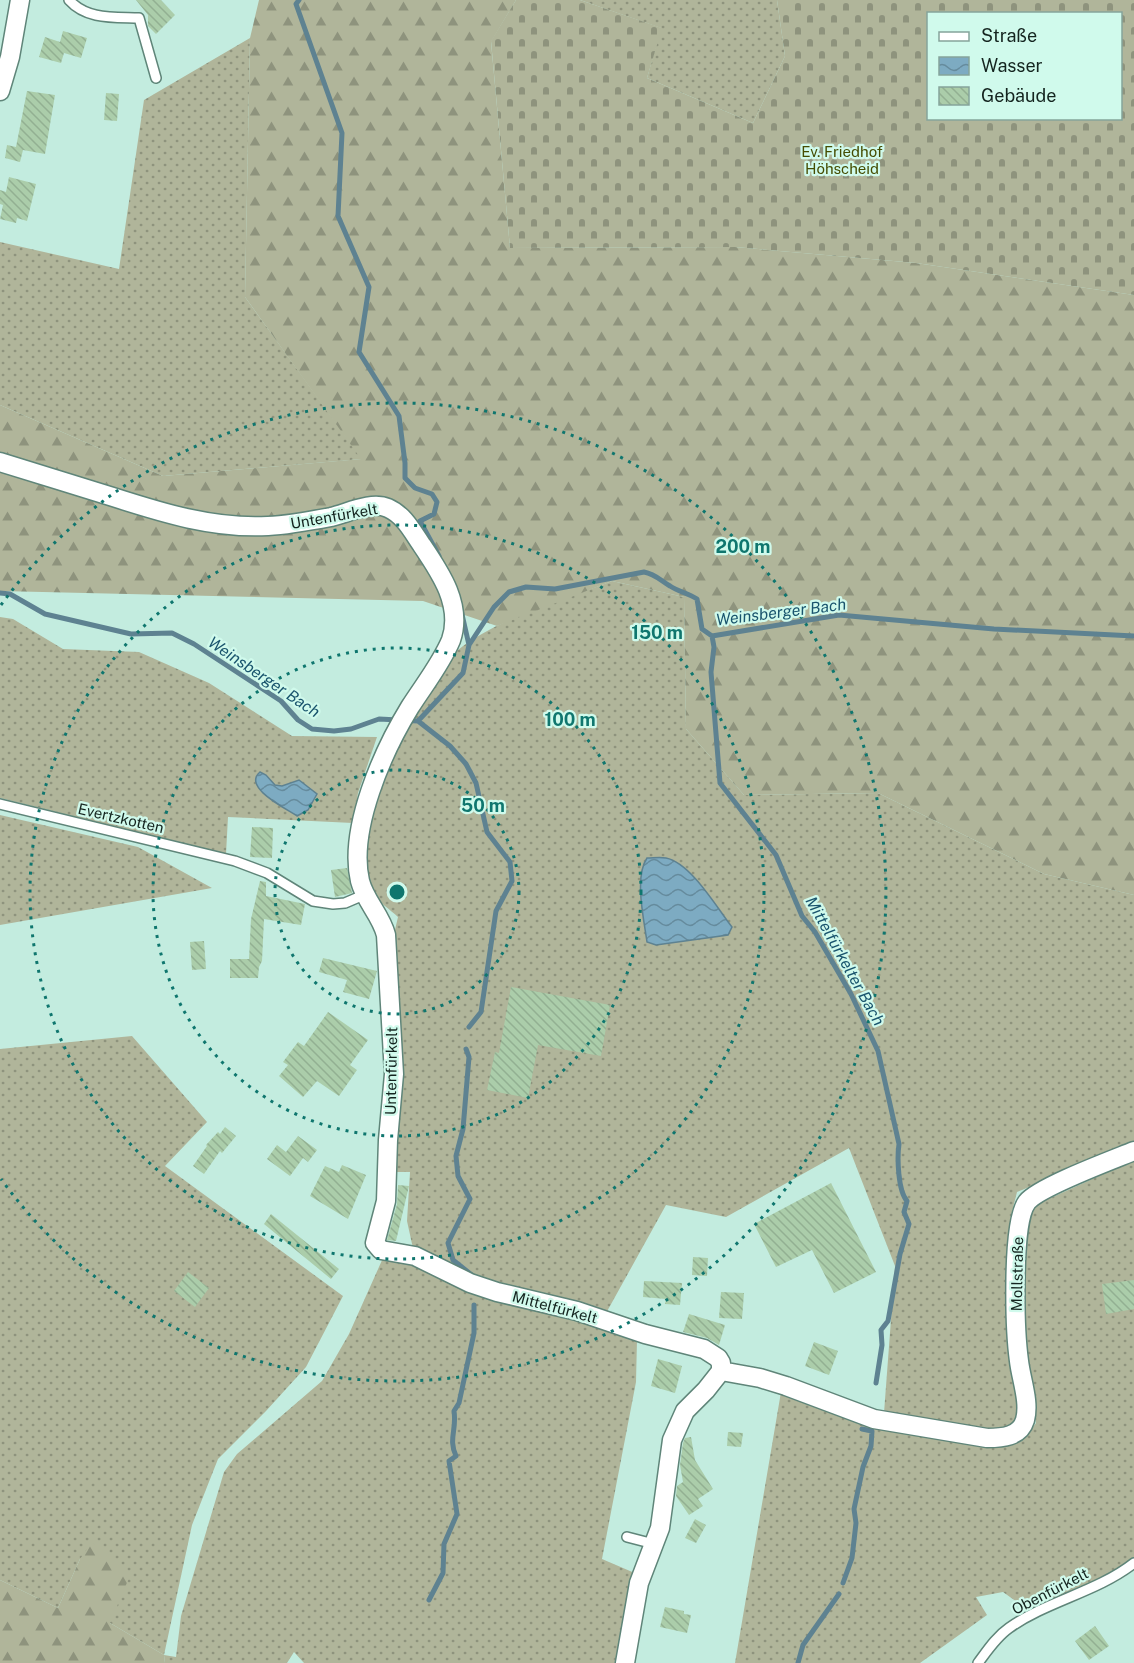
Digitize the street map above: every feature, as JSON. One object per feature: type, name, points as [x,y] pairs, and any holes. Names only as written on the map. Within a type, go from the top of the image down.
[{"type":"street","points":[[0,91],[10,57],[20,0]]},
{"type":"street","name":"Untenfürkelt","points":[[0,462],[161,512],[217,524],[271,526],[331,517],[368,507],[383,507],[394,511],[408,525],[446,584],[454,612],[454,630],[448,648],[394,734],[372,786],[360,838],[358,860],[360,882],[383,922],[386,935],[392,1019],[394,1074],[388,1140],[388,1184],[375,1243],[381,1250]]},
{"type":"street","name":"Mollstraße","points":[[721,1371],[760,1378],[786,1386],[874,1419],[987,1437],[1000,1438],[1014,1434],[1022,1427],[1025,1420],[1026,1403],[1016,1335],[1017,1238],[1019,1220],[1024,1208],[1040,1191],[1134,1151]]},
{"type":"street","name":"Mittelfürkelt","points":[[381,1250],[416,1256],[470,1283],[497,1292],[577,1311],[645,1334],[704,1349],[718,1358],[721,1371]]},
{"type":"street","points":[[625,1663],[639,1584],[660,1528],[672,1440],[685,1412],[721,1371]]},
{"type":"lane","points":[[69,0],[78,10],[90,14],[139,18],[156,78]]},
{"type":"lane","name":"Evertzkotten","points":[[0,804],[235,861],[267,873],[313,901],[345,903],[366,894]]},
{"type":"lane","points":[[627,1537],[654,1544]]},
{"type":"lane","name":"Obenfürkelt","points":[[978,1663],[1009,1628],[1114,1576],[1134,1563]]},
{"type":"green space","points":[[259,0],[516,0],[491,42],[510,248],[735,247],[916,263],[1134,295],[1134,895],[1044,874],[878,793],[744,795],[686,729],[684,597],[612,581],[497,626],[423,601],[0,591],[0,405],[163,476],[361,459],[245,297],[250,38]]},
{"type":"green space","name":"Ev. Friedhof Höhscheid","points":[[516,0],[580,0],[662,28],[647,78],[753,123],[785,56],[777,0],[1134,0],[1134,295],[916,263],[735,247],[510,248],[491,41]]},
{"type":"green space","points":[[580,0],[777,0],[785,56],[753,123],[647,78],[661,28]]},
{"type":"green space","points":[[250,38],[245,297],[362,459],[163,476],[0,405],[0,242],[119,269],[144,100]]},
{"type":"green space","points":[[612,581],[684,597],[686,729],[744,795],[878,793],[1044,874],[1134,895],[1134,1144],[1017,1192],[1010,1220],[1019,1416],[1004,1433],[884,1413],[895,1266],[849,1148],[726,1217],[666,1205],[605,1315],[488,1285],[414,1253],[407,1221],[410,1172],[392,1172],[394,934],[398,917],[380,902],[373,891],[367,866],[367,839],[372,812],[380,785],[405,733],[458,650],[511,619]]},
{"type":"green space","points":[[0,617],[13,619],[63,649],[139,652],[209,683],[292,736],[377,737],[358,793],[353,823],[228,817],[226,854],[0,798]]},
{"type":"green space","points":[[0,815],[138,847],[212,888],[0,925]]},
{"type":"green space","points":[[132,1036],[207,1122],[165,1166],[343,1296],[306,1367],[218,1459],[192,1525],[164,1655],[110,1623],[80,1559],[58,1608],[0,1580],[0,1049]]},
{"type":"green space","points":[[1134,1160],[1134,1557],[1116,1571],[1031,1612],[1003,1592],[976,1597],[987,1615],[920,1663],[735,1663],[781,1392],[999,1445],[1022,1441],[1036,1423],[1020,1334],[1023,1233],[1033,1206]]},
{"type":"green space","points":[[383,1258],[408,1261],[582,1316],[637,1340],[636,1382],[602,1559],[637,1574],[618,1663],[304,1663],[294,1652],[287,1663],[165,1663],[164,1655],[176,1657],[181,1616],[224,1472],[237,1454],[322,1381],[349,1334]]},
{"type":"green space","points":[[92,1542],[131,1573],[110,1623],[164,1655],[165,1663],[0,1663],[0,1580],[58,1608],[80,1559]]},
{"type":"water","points":[[260,772],[275,785],[282,786],[299,780],[317,794],[308,810],[297,816],[267,797],[256,784],[256,778]]},
{"type":"water","points":[[647,858],[666,858],[685,868],[703,887],[732,927],[728,935],[656,945],[647,942],[640,887],[643,866]]},
{"type":"building","points":[[136,0],[161,0],[175,15],[156,34],[148,26],[148,15]]},
{"type":"building","points":[[63,31],[87,38],[81,58],[64,53],[61,63],[39,57],[45,37],[60,42]]},
{"type":"building","points":[[27,91],[55,95],[45,154],[23,150],[20,162],[5,158],[7,145],[16,147]]},
{"type":"building","points":[[106,93],[119,94],[117,121],[104,120]]},
{"type":"building","points":[[9,177],[36,184],[27,221],[17,218],[16,223],[0,219],[3,205],[0,204],[0,190],[6,192]]},
{"type":"building","points":[[252,827],[273,828],[272,858],[250,857]]},
{"type":"building","points":[[347,868],[352,893],[335,897],[331,870]]},
{"type":"building","points":[[260,881],[266,882],[266,896],[305,904],[301,925],[264,919],[262,961],[258,978],[230,978],[230,959],[249,959],[251,919]]},
{"type":"building","points":[[204,941],[206,969],[192,970],[190,942]]},
{"type":"building","points":[[323,958],[377,971],[369,999],[343,992],[347,980],[319,972]]},
{"type":"building","points":[[511,987],[610,1005],[601,1056],[538,1045],[528,1098],[487,1090],[495,1052],[499,1053]]},
{"type":"building","points":[[328,1012],[368,1040],[350,1065],[357,1070],[339,1096],[317,1081],[303,1097],[279,1076],[288,1065],[283,1062],[298,1042],[304,1046]]},
{"type":"building","points":[[225,1127],[236,1136],[222,1153],[220,1151],[204,1174],[193,1166],[206,1145]]},
{"type":"building","points":[[298,1136],[317,1150],[308,1162],[303,1158],[290,1176],[267,1159],[277,1145],[286,1152]]},
{"type":"building","points":[[342,1165],[366,1175],[348,1219],[310,1196],[325,1166],[339,1172]]},
{"type":"building","points":[[831,1183],[876,1272],[834,1293],[812,1250],[776,1267],[754,1224]]},
{"type":"building","points":[[398,1185],[409,1186],[396,1241],[387,1240],[397,1204]]},
{"type":"building","points":[[271,1214],[339,1269],[331,1279],[264,1224]]},
{"type":"building","points":[[693,1257],[708,1258],[707,1276],[692,1275]]},
{"type":"building","points":[[188,1272],[209,1288],[195,1307],[174,1291]]},
{"type":"building","points":[[1134,1280],[1134,1309],[1106,1314],[1102,1284]]},
{"type":"building","points":[[644,1281],[682,1283],[680,1305],[665,1304],[666,1299],[643,1297]]},
{"type":"building","points":[[721,1292],[744,1293],[742,1319],[719,1318]]},
{"type":"building","points":[[689,1314],[725,1325],[719,1345],[707,1338],[683,1332]]},
{"type":"building","points":[[814,1342],[838,1351],[829,1375],[805,1366]]},
{"type":"building","points":[[658,1359],[682,1366],[675,1393],[651,1386]]},
{"type":"building","points":[[728,1432],[743,1433],[741,1447],[727,1446]]},
{"type":"building","points":[[691,1437],[695,1460],[713,1489],[698,1499],[703,1506],[689,1515],[676,1496],[677,1486],[683,1482],[680,1465],[683,1443],[685,1438]]},
{"type":"building","points":[[695,1519],[706,1525],[696,1543],[685,1538]]},
{"type":"building","points":[[665,1607],[691,1615],[687,1633],[660,1627]]},
{"type":"building","points":[[1095,1626],[1109,1646],[1089,1660],[1075,1641]]},
{"type":"waterway","points":[[299,0],[296,4],[342,133],[338,216],[369,287],[359,352],[399,416],[405,478],[415,488],[432,494],[437,502],[434,514],[420,521],[439,556]]},
{"type":"waterway","name":"Weinsberger Bach","points":[[0,593],[10,594],[45,614],[131,634],[172,633],[194,644],[281,701],[298,720],[312,729],[334,731],[351,729],[379,719],[418,721],[463,673],[469,645],[494,607],[509,592],[526,587],[555,589],[644,572],[697,599],[702,629],[712,636],[839,615],[994,629],[1134,636]]},
{"type":"waterway","points":[[461,610],[469,645]]},
{"type":"waterway","name":"Mittelfürkelter Bach","points":[[712,636],[714,647],[711,672],[720,783],[776,855],[802,916],[815,932],[851,994],[878,1051],[899,1144],[899,1174],[907,1201],[904,1212],[909,1224],[900,1254],[888,1321],[881,1330],[882,1345],[876,1383]]},
{"type":"waterway","points":[[418,721],[450,746],[466,764],[476,783],[487,832],[510,862],[512,881],[496,911],[481,1012],[469,1027]]},
{"type":"waterway","points":[[466,1049],[469,1057],[463,1129],[456,1156],[458,1176],[470,1199],[448,1243],[453,1260],[473,1276]]},
{"type":"waterway","points":[[429,1600],[443,1573],[444,1544],[457,1514],[449,1461],[456,1456],[453,1444],[454,1411],[459,1403],[474,1333],[474,1305]]},
{"type":"waterway","name":"Mittelfürkelter Bach","points":[[843,1583],[852,1558],[856,1523],[854,1509],[863,1467],[871,1446],[872,1431],[862,1429]]},
{"type":"waterway","name":"Mittelfürkelter Bach","points":[[798,1663],[803,1645],[839,1594]]}]
